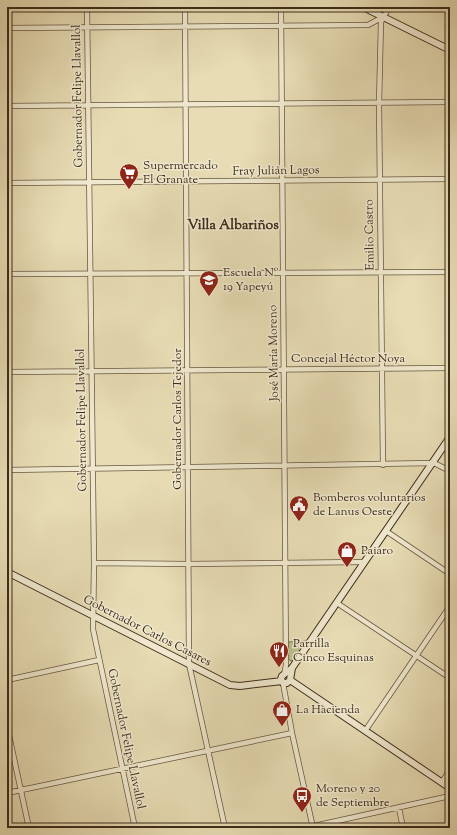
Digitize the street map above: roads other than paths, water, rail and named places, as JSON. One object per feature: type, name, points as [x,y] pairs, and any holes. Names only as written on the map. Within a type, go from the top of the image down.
[{"type":"street","name":"Gobernador Felipe Llavallol","points":[[87,7],[89,274],[94,562],[93,629],[134,828]]},
{"type":"street","name":"Gobernador Carlos Tejedor","points":[[185,7],[190,664],[225,828]]},
{"type":"street","name":"José María Moreno","points":[[281,7],[287,563],[286,678],[292,733],[313,827]]},
{"type":"street","points":[[363,7],[450,50]]},
{"type":"street","name":"Emilio Castro","points":[[383,465],[379,103],[381,22],[389,7]]},
{"type":"street","points":[[7,28],[88,29],[368,25],[384,17]]},
{"type":"street","points":[[7,106],[450,102]]},
{"type":"street","name":"Fray Julián Lagos","points":[[7,183],[450,179]]},
{"type":"street","points":[[7,274],[450,272]]},
{"type":"street","name":"Concejal Héctor Noya","points":[[7,372],[450,368]]},
{"type":"street","points":[[450,437],[434,463],[364,562],[286,678],[450,788]]},
{"type":"street","points":[[7,470],[434,463],[450,471]]},
{"type":"street","points":[[386,531],[450,574]]},
{"type":"street","points":[[94,562],[189,564],[364,562]]},
{"type":"street","name":"Gobernador Carlos Casares","points":[[7,572],[230,685],[247,686],[286,678]]},
{"type":"street","points":[[337,602],[450,678]]},
{"type":"street","points":[[365,731],[450,606]]},
{"type":"street","points":[[7,680],[99,660]]},
{"type":"street","points":[[7,726],[29,828]]},
{"type":"street","points":[[7,793],[292,733]]},
{"type":"street","points":[[442,782],[450,770]]},
{"type":"street","points":[[305,828],[450,796]]},
{"type":"street","points":[[399,808],[403,828]]},
{"type":"place","name":"Supermercado El Granate","points":[[129,190]]},
{"type":"place","name":"Escuela Nº 19 Yapeyú","points":[[209,297]]},
{"type":"place","name":"Bomberos voluntarios de Lanus Oeste","points":[[299,522]]},
{"type":"place","name":"Paiaro","points":[[347,568]]},
{"type":"place","name":"Parrilla Cinco Esquinas","points":[[279,668]]},
{"type":"place","name":"La Hacienda","points":[[282,727]]},
{"type":"place","name":"Moreno y 20 de Septiembre","points":[[302,813]]},
{"type":"district","name":"Villa Albariños","points":[[233,226]]}]
